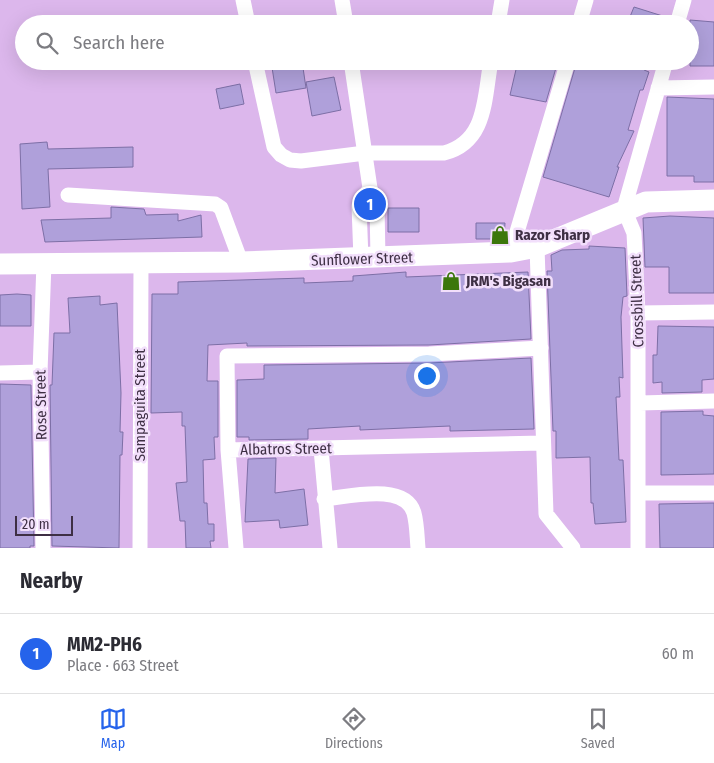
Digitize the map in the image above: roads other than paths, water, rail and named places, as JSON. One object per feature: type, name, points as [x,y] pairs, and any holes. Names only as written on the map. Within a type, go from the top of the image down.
[{"type":"main road","name":"Sunflower Street","points":[[0,264],[369,259],[511,252],[537,247],[624,209],[646,202],[714,200]]},
{"type":"street","points":[[243,0],[246,15]]},
{"type":"street","points":[[342,0],[344,15]]},
{"type":"street","points":[[500,15],[502,0]]},
{"type":"street","points":[[582,15],[586,0]]},
{"type":"street","points":[[680,15],[684,0]]},
{"type":"street","points":[[257,70],[270,136],[274,147],[281,155],[290,160],[301,161],[365,153],[444,153],[456,150],[467,142],[475,132],[480,120],[489,70]]},
{"type":"street","points":[[353,70],[370,188],[377,205],[369,259]]},
{"type":"street","points":[[511,252],[565,70]]},
{"type":"street","points":[[624,209],[663,70]]},
{"type":"street","points":[[658,88],[714,87]]},
{"type":"street","points":[[68,195],[215,204],[221,208],[241,262]]},
{"type":"street","name":"Crossbill Street","points":[[624,209],[634,233],[638,313],[640,403],[638,548]]},
{"type":"street","points":[[537,247],[542,443],[546,514],[567,546]]},
{"type":"street","name":"Sampaguita Street","points":[[140,548],[141,262]]},
{"type":"street","name":"Rose Street","points":[[43,548],[40,372],[44,263]]},
{"type":"street","points":[[638,313],[714,312]]},
{"type":"street","name":"Albatros Street","points":[[541,348],[429,354],[227,356],[228,450],[542,443]]},
{"type":"street","points":[[0,373],[40,372]]},
{"type":"street","points":[[640,403],[714,401]]},
{"type":"street","points":[[321,448],[324,499],[330,548]]},
{"type":"street","points":[[228,450],[236,548]]},
{"type":"street","points":[[324,499],[392,493],[402,497],[410,504],[414,513],[418,548]]},
{"type":"street","points":[[640,493],[714,493]]},
{"type":"place","name":"MM2-PH6","points":[[370,204]]},
{"type":"place","name":"Razor Sharp","points":[[500,235]]},
{"type":"place","name":"JRM's Bigasan","points":[[451,281]]}]
